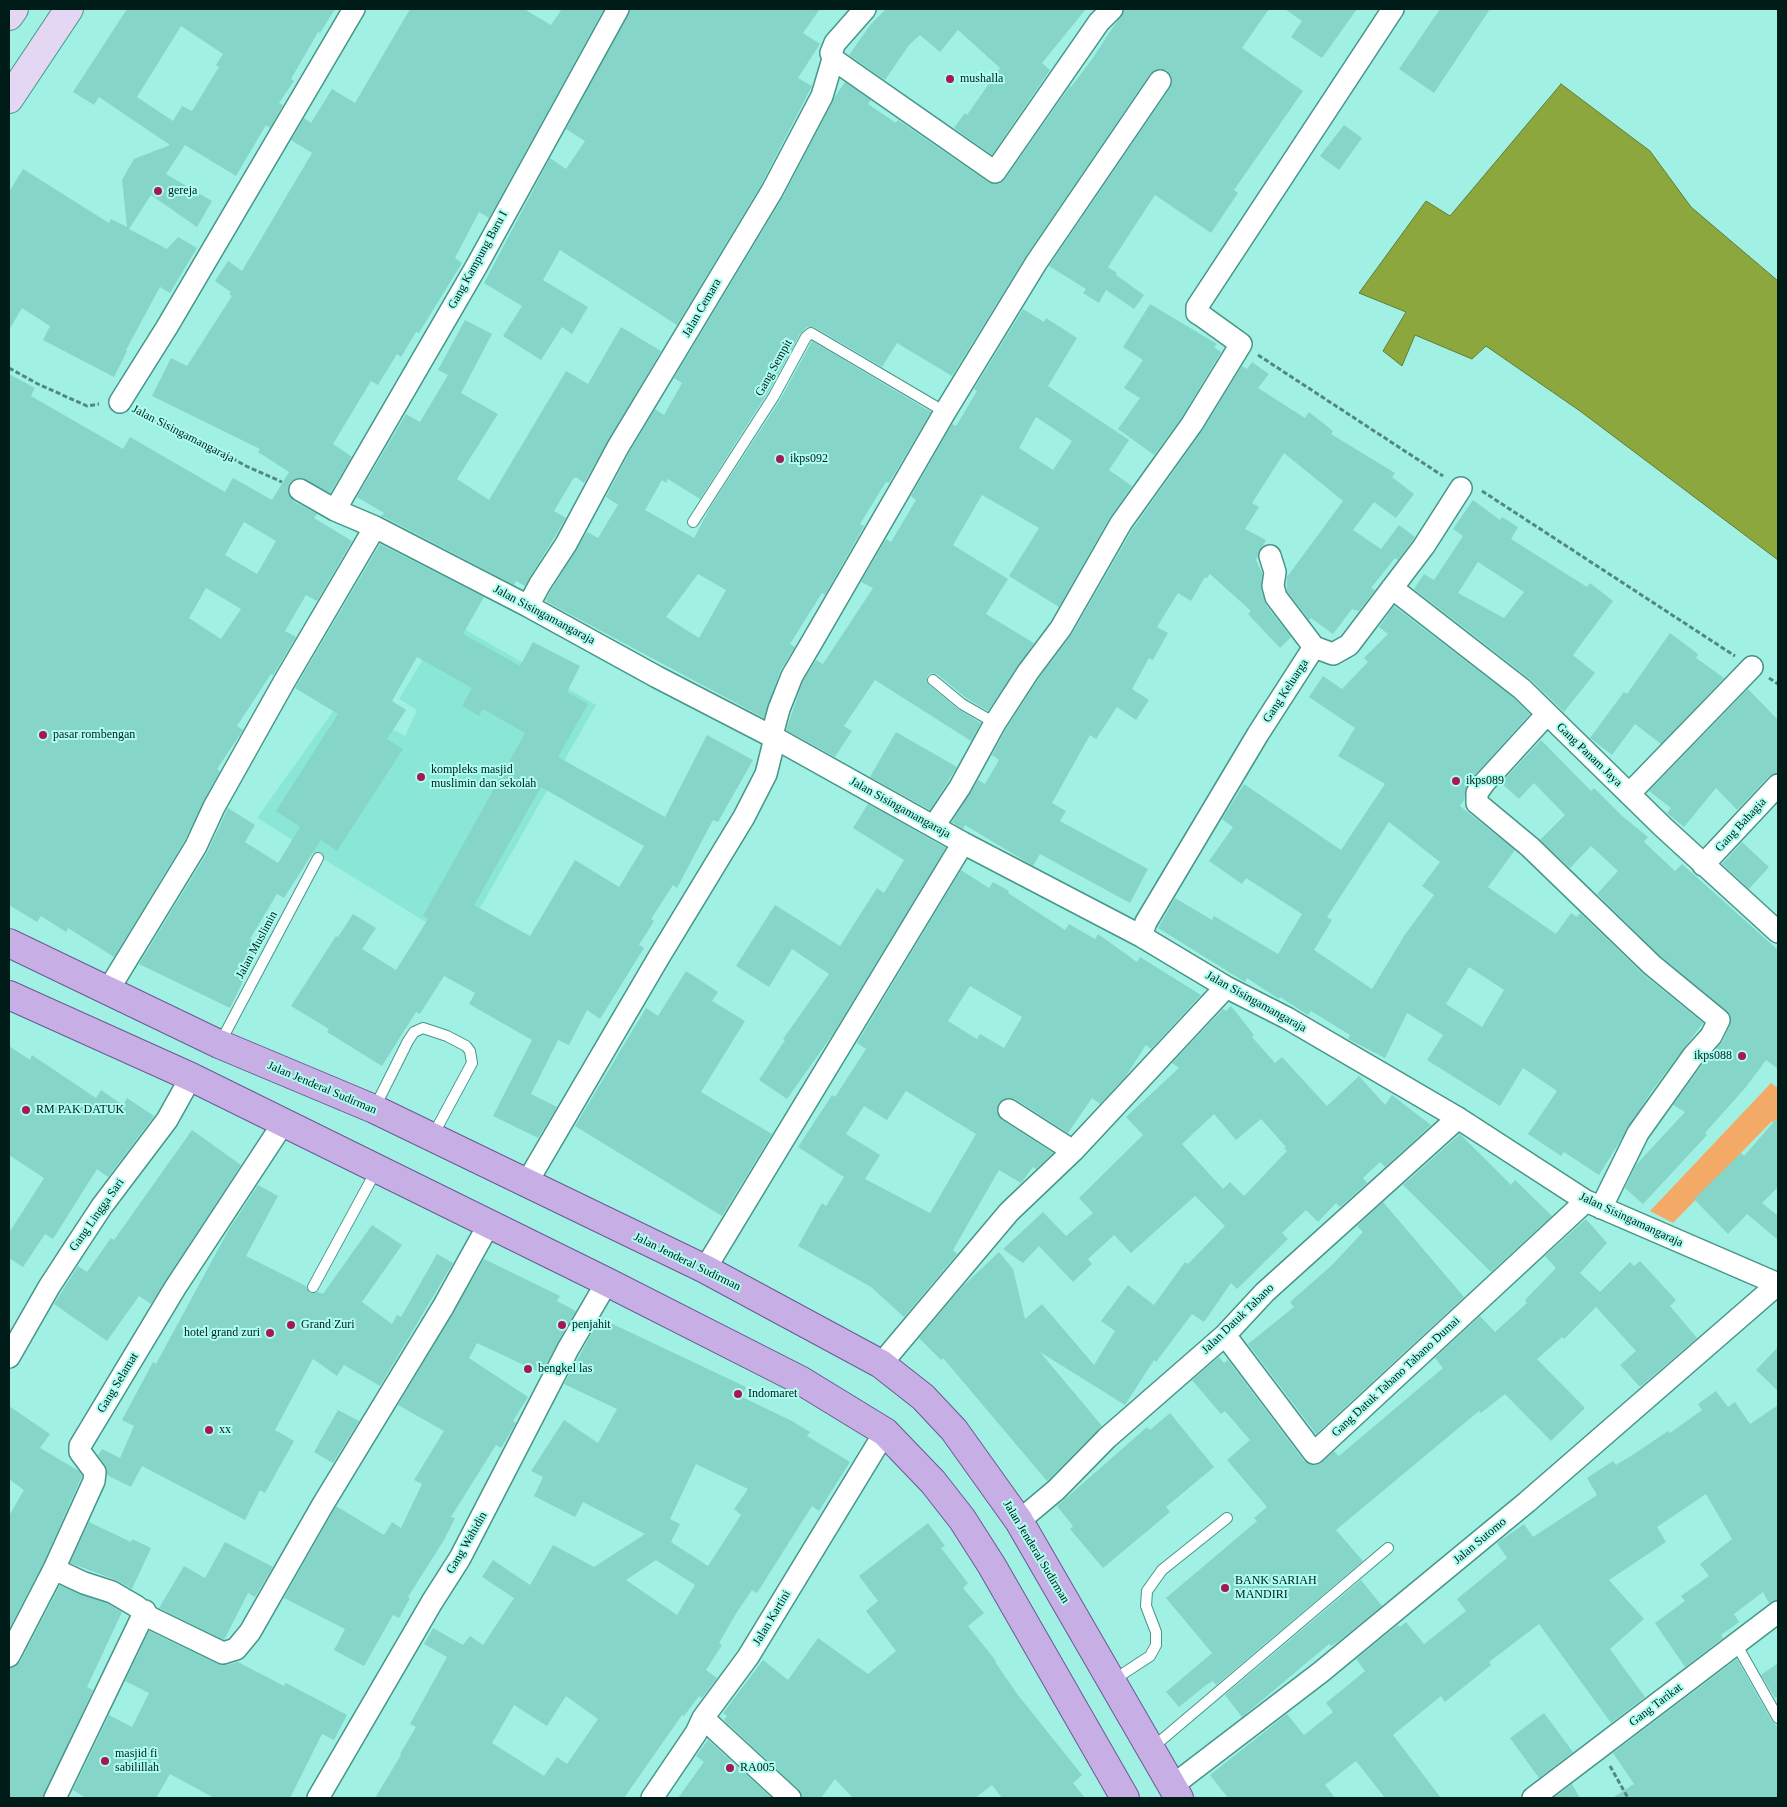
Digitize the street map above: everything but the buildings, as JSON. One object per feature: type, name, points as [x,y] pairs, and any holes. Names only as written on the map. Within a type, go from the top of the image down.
[{"type":"main road","name":"Jalan Jenderal Sudirman","points":[[9,943],[107,992],[219,1044],[374,1110],[705,1269],[881,1364],[923,1397],[954,1430],[1020,1521],[1176,1792]]},
{"type":"main road","points":[[10,997],[284,1122],[607,1282],[800,1380],[885,1432],[933,1482],[962,1519],[992,1566],[1125,1798]]},
{"type":"street","points":[[9,16],[14,9]]},
{"type":"street","points":[[9,99],[69,9]]},
{"type":"street","points":[[120,402],[167,327],[354,9]]},
{"type":"street","name":"Gang Kampung Baru I","points":[[335,510],[476,267],[618,9]]},
{"type":"street","name":"Jalan Cemara","points":[[528,606],[566,544],[618,447],[772,191],[822,96],[833,59],[831,53],[835,43],[865,9]]},
{"type":"street","points":[[833,59],[995,172],[1099,22],[1112,9]]},
{"type":"street","points":[[934,826],[960,787],[995,723],[1028,672],[1061,628],[1126,516],[1192,424],[1241,344],[1202,316],[1198,312],[1197,307],[1393,9]]},
{"type":"street","points":[[526,1184],[658,957],[744,817],[766,774],[775,738],[773,731],[792,676],[945,412],[1065,216],[1160,81]]},
{"type":"street","name":"Gang Keluarga","points":[[1141,936],[1146,922],[1258,734],[1314,647],[1333,654],[1349,645],[1424,546],[1461,488]]},
{"type":"street","name":"Jalan Sisingamangaraja","points":[[300,490],[335,510],[375,527],[528,606],[657,677],[775,738],[963,843],[1141,936],[1226,987],[1287,1018],[1458,1118],[1593,1204],[1778,1284]]},
{"type":"street","points":[[107,992],[196,846],[214,807],[284,682],[375,527]]},
{"type":"street","points":[[1270,556],[1275,572],[1273,586],[1276,597],[1314,647]]},
{"type":"street","name":"Gang Panam Jaya","points":[[1392,588],[1522,689],[1703,865],[1778,932]]},
{"type":"street","points":[[1629,794],[1752,667]]},
{"type":"street","points":[[1547,714],[1484,783],[1477,793],[1477,803],[1530,847],[1652,965],[1719,1020],[1711,1036],[1693,1056],[1638,1133],[1593,1204]]},
{"type":"street","name":"Gang Bahagia","points":[[1703,865],[1778,785]]},
{"type":"street","points":[[705,1269],[963,843]]},
{"type":"street","points":[[881,1364],[1009,1212],[1073,1151],[1226,987]]},
{"type":"street","name":"Gang Lingga Sari","points":[[9,1357],[69,1255],[102,1206],[167,1120],[191,1078]]},
{"type":"street","points":[[1009,1110],[1073,1151]]},
{"type":"street","name":"Jalan Datuk Tabano","points":[[1020,1521],[1056,1490],[1107,1438],[1225,1335],[1265,1292],[1458,1118]]},
{"type":"street","name":"Gang Selamat","points":[[9,1656],[54,1569],[95,1475],[95,1472],[80,1452],[80,1446],[175,1288],[284,1122]]},
{"type":"street","name":"Gang Datuk Tabano Tabano Dumai","points":[[1225,1335],[1314,1453],[1593,1204]]},
{"type":"street","points":[[54,1569],[84,1583],[112,1592],[145,1612],[151,1618],[186,1637],[222,1653],[236,1649],[250,1632],[322,1506],[444,1307],[489,1224]]},
{"type":"street","name":"Gang Wahidin","points":[[318,1798],[465,1550],[568,1349],[607,1282]]},
{"type":"street","name":"Jalan Sutomo","points":[[1176,1792],[1527,1502],[1778,1284]]},
{"type":"street","name":"Jalan Kartini","points":[[652,1798],[696,1733],[702,1718],[748,1657],[885,1432]]},
{"type":"street","points":[[55,1798],[145,1612]]},
{"type":"street","name":"Gang Tarikat","points":[[1533,1798],[1683,1685],[1736,1642],[1778,1612]]},
{"type":"street","points":[[702,1718],[790,1798]]},
{"type":"lane","name":"Gang Sempit","points":[[693,522],[774,396],[806,337],[812,333],[945,412]]},
{"type":"lane","points":[[933,680],[962,704],[995,723]]},
{"type":"lane","name":"Jalan Muslimin","points":[[219,1044],[318,858]]},
{"type":"lane","points":[[374,1110],[414,1032],[423,1028],[458,1041],[470,1052],[472,1063],[431,1138]]},
{"type":"lane","points":[[313,1287],[377,1168]]},
{"type":"lane","points":[[1112,1681],[1150,1656],[1156,1645],[1156,1632],[1146,1606],[1147,1591],[1162,1570],[1228,1518]]},
{"type":"lane","points":[[1151,1749],[1388,1548]]},
{"type":"lane","points":[[1736,1642],[1778,1718]]},
{"type":"path","points":[[1241,344],[1461,488],[1464,484],[1478,488],[1778,684]]},
{"type":"path","name":"Jalan Sisingamangaraja","points":[[9,368],[38,384],[87,406],[120,402],[168,429],[200,440],[246,466],[300,490]]},
{"type":"path","points":[[1599,1747],[1628,1798]]},
{"type":"shaded area","points":[[1561,84],[1650,151],[1691,207],[1778,281],[1778,560],[1580,411],[1486,346],[1472,359],[1415,335],[1402,366],[1383,351],[1406,312],[1359,293],[1426,201],[1450,216]]},
{"type":"shaded area","name":"kompleks masjid muslimin dan sekolah","points":[[447,619],[596,705],[460,943],[257,818],[341,700],[405,736],[417,710],[399,699]]},
{"type":"shaded area","points":[[1771,1083],[1778,1088],[1778,1121],[1771,1122],[1673,1223],[1650,1211]]},
{"type":"place","name":"mushalla","points":[[950,79]]},
{"type":"place","name":"gereja","points":[[158,191]]},
{"type":"place","name":"ikps092","points":[[780,459]]},
{"type":"place","name":"pasar rombengan","points":[[43,735]]},
{"type":"place","name":"kompleks masjid muslimin dan sekolah","points":[[421,777]]},
{"type":"place","name":"ikps089","points":[[1456,781]]},
{"type":"place","name":"ikps088","points":[[1742,1056]]},
{"type":"place","name":"RM PAK DATUK","points":[[26,1110]]},
{"type":"place","name":"Grand Zuri","points":[[291,1325]]},
{"type":"place","name":"penjahit","points":[[562,1325]]},
{"type":"place","name":"hotel grand zuri","points":[[270,1333]]},
{"type":"place","name":"bengkel las","points":[[528,1369]]},
{"type":"place","name":"Indomaret","points":[[738,1394]]},
{"type":"place","name":"xx","points":[[209,1430]]},
{"type":"place","name":"BANK SARIAH MANDIRI","points":[[1225,1588]]},
{"type":"place","name":"masjid fi sabilillah","points":[[105,1761]]},
{"type":"place","name":"RA005","points":[[730,1768]]}]
